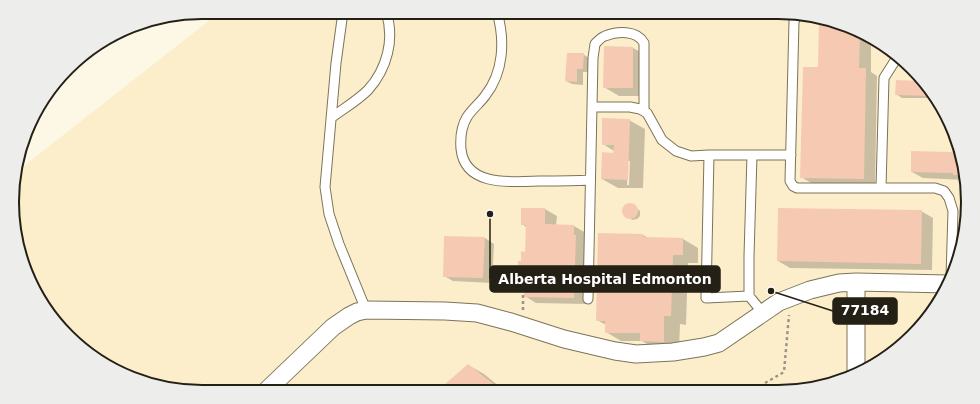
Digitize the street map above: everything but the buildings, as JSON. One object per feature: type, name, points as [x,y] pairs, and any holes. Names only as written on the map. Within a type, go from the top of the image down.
[{"type":"street","points":[[856,282],[856,367]]},
{"type":"street","points":[[272,385],[333,328],[349,316],[366,310],[445,310],[477,313],[581,344],[636,354],[673,352],[719,343],[778,302],[790,296],[839,283],[942,284]]},
{"type":"lane","points":[[342,19],[325,187],[329,214],[339,244],[366,310]]},
{"type":"lane","points":[[331,118],[358,99],[369,89],[386,61],[390,45],[391,32],[388,19]]},
{"type":"lane","points":[[499,19],[502,28],[501,56],[493,85],[485,97],[467,116],[461,130],[461,153],[465,163],[471,170],[482,177],[498,182],[590,180]]},
{"type":"lane","points":[[795,20],[790,181],[793,186],[797,188],[935,188],[944,191],[949,198],[953,211],[952,259]]},
{"type":"lane","points":[[588,298],[593,58],[595,44],[603,36],[624,32],[634,34],[642,39],[644,43],[644,111]]},
{"type":"lane","points":[[881,188],[884,78],[895,61]]},
{"type":"lane","points":[[592,107],[630,107],[644,111],[652,121],[662,140],[676,151],[691,156],[791,155]]},
{"type":"lane","points":[[709,155],[706,298],[749,296]]},
{"type":"lane","points":[[752,155],[749,296],[763,313]]},
{"type":"path","points":[[765,383],[784,372],[790,296]]},
{"type":"shaded area","points":[[211,19],[790,19],[825,25],[859,38],[880,50],[899,64],[916,81],[930,100],[942,121],[951,143],[955,155],[961,190],[961,214],[955,249],[947,272],[930,304],[916,323],[899,340],[880,354],[848,371],[825,379],[790,385],[190,385],[155,379],[121,366],[100,354],[81,340],[64,323],[50,304],[38,283],[25,249],[19,214],[19,190],[23,167]]},
{"type":"place","name":"Alberta Hospital Edmonton","points":[[490,214]]},
{"type":"place","name":"77184","points":[[771,291]]}]
